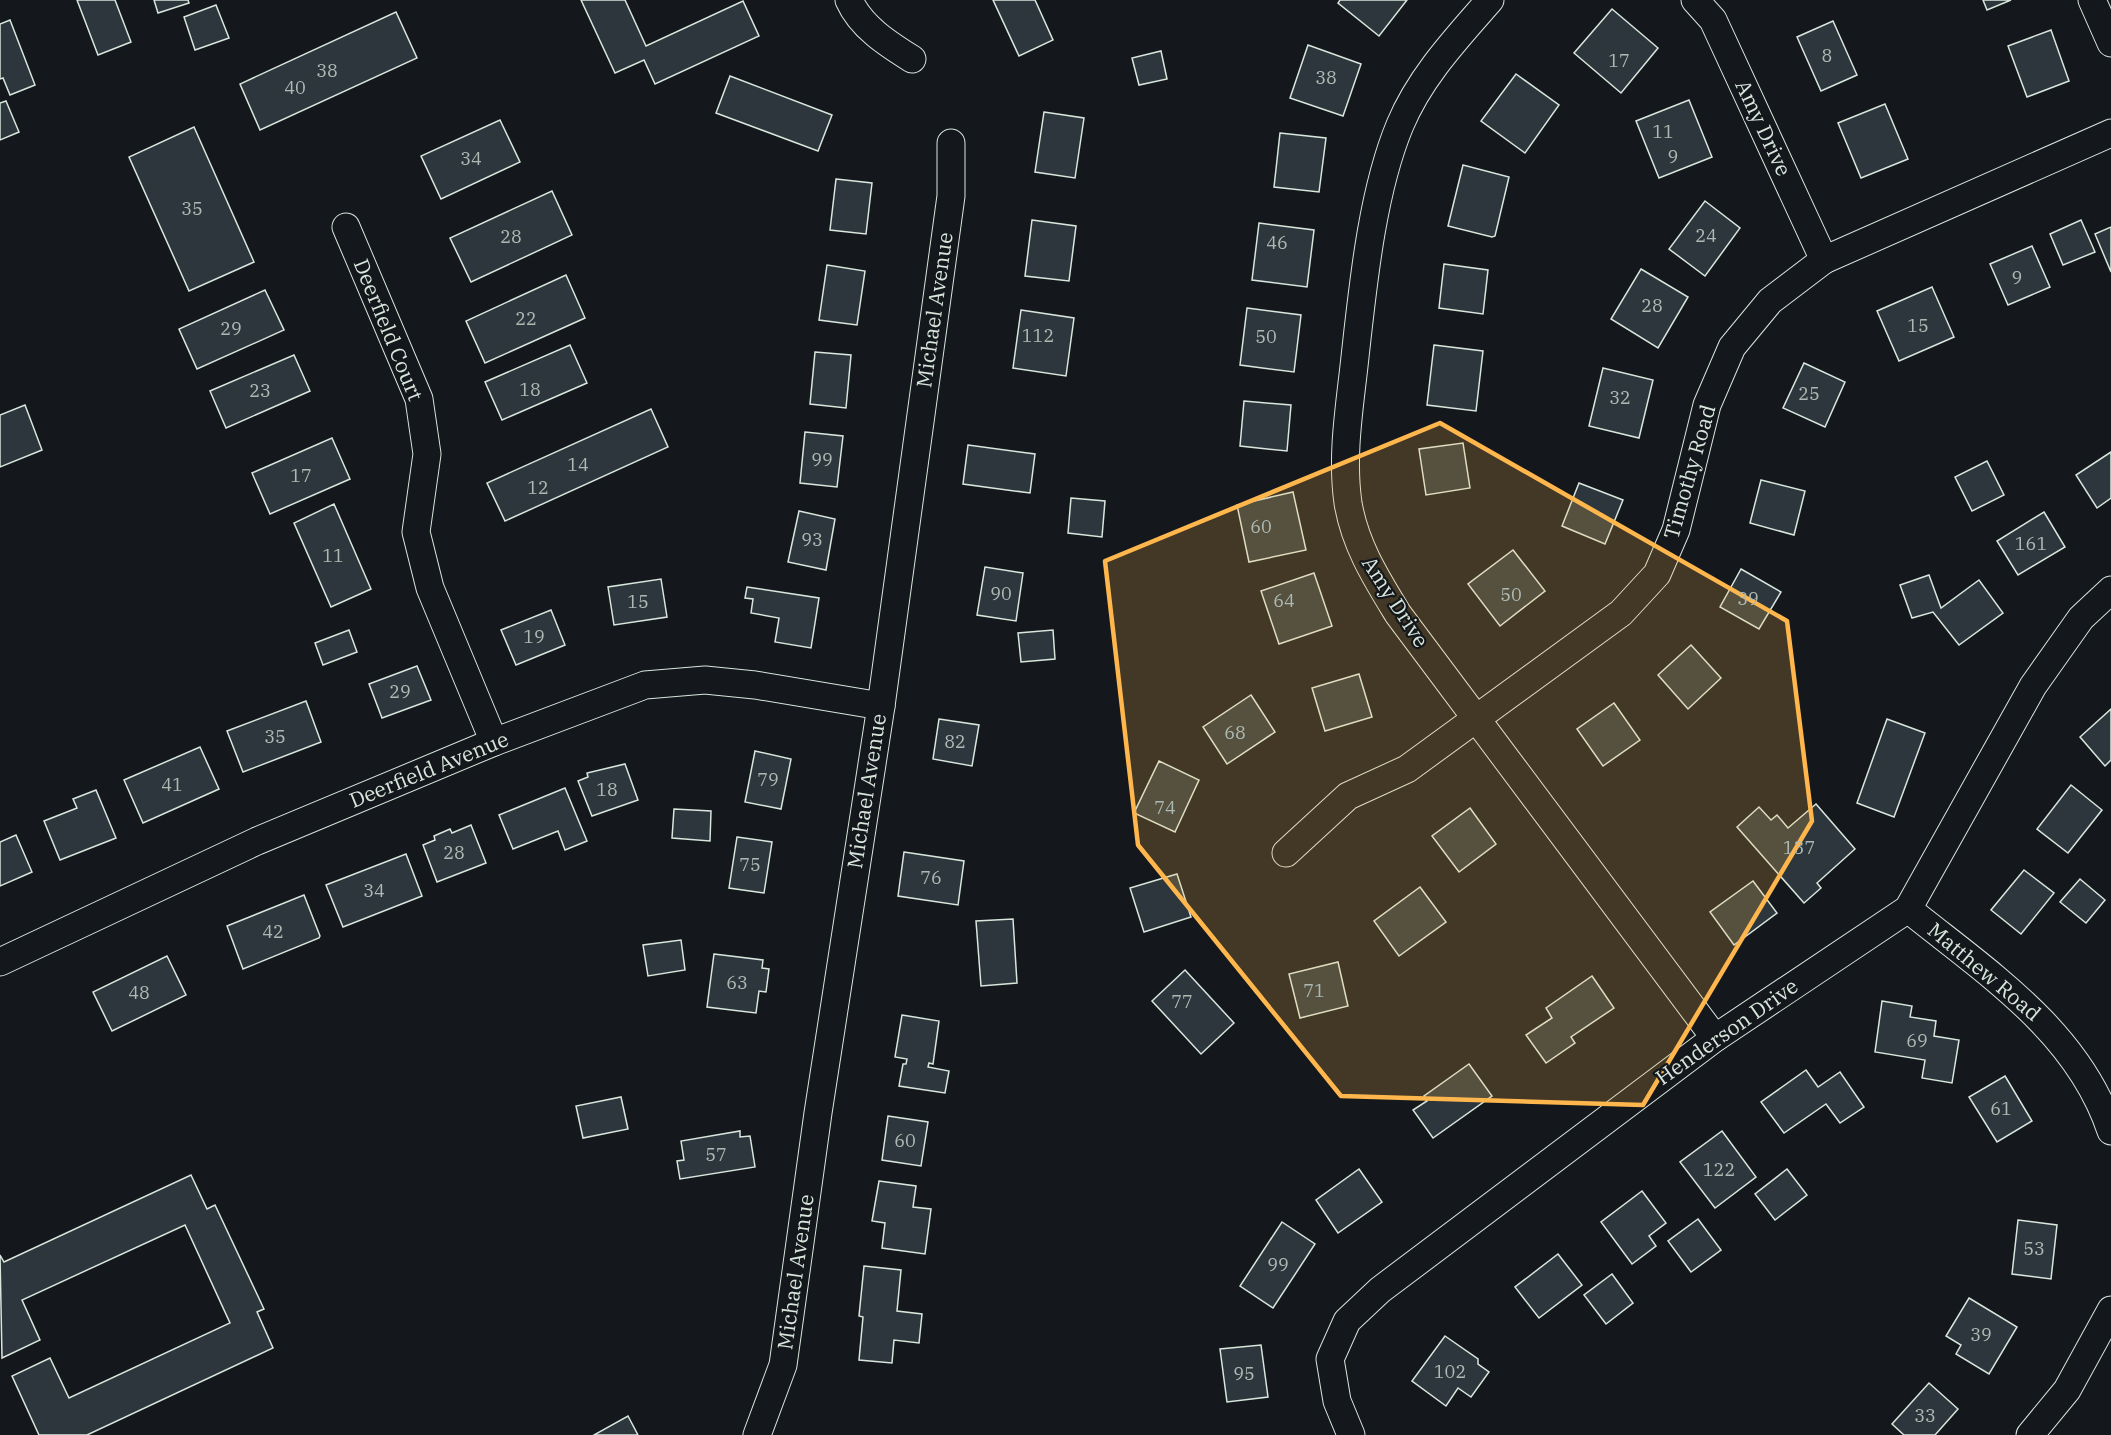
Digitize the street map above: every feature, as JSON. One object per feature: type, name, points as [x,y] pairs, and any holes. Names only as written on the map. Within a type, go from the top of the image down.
[{"type":"street","points":[[849,0],[853,9],[880,39],[912,59]]},
{"type":"street","name":"Amy Drive","points":[[1490,0],[1433,65],[1400,125],[1379,197],[1363,285],[1345,447],[1348,503],[1363,556],[1398,614],[1715,1038]]},
{"type":"street","name":"Amy Drive","points":[[1695,0],[1713,20],[1824,260]]},
{"type":"street","points":[[2092,0],[2111,43]]},
{"type":"street","name":"Timothy Road","points":[[1286,853],[1348,796],[1407,769],[1621,613],[1657,574],[1676,530],[1707,405],[1732,347],[1770,301],[1824,260],[2111,133]]},
{"type":"street","name":"Michael Avenue","points":[[757,1435],[783,1365],[818,1113],[880,706],[951,196],[951,143]]},
{"type":"street","name":"Deerfield Court","points":[[346,227],[418,399],[427,454],[416,532],[430,588],[494,742]]},
{"type":"street","name":"Henderson Drive","points":[[1351,1435],[1337,1401],[1330,1359],[1347,1321],[1380,1290],[1715,1038],[1908,909],[2033,686],[2081,618],[2111,590]]},
{"type":"street","name":"Deerfield Avenue","points":[[0,962],[257,841],[494,742],[645,685],[705,680],[755,684],[880,706]]},
{"type":"street","name":"Matthew Road","points":[[1908,909],[2035,1013],[2082,1069],[2105,1112],[2111,1131]]},
{"type":"street","points":[[2030,1435],[2067,1390],[2111,1311]]},
{"type":"highlighted area","points":[[1440,423],[1787,621],[1812,821],[1643,1105],[1341,1096],[1138,845],[1105,561]]},
{"type":"building","points":[[77,0],[115,0],[131,42],[98,55]]},
{"type":"building","points":[[154,0],[188,0],[189,3],[158,13]]},
{"type":"building","points":[[581,0],[625,0],[646,46],[743,1],[759,36],[655,84],[644,60],[615,73]]},
{"type":"building","points":[[993,0],[1035,0],[1053,40],[1019,56]]},
{"type":"building","points":[[1340,0],[1407,0],[1379,36],[1338,3]]},
{"type":"building","points":[[1983,0],[2011,0],[1987,10]]},
{"type":"building","points":[[216,5],[229,38],[195,50],[184,17]]},
{"type":"building","points":[[1612,9],[1658,48],[1621,93],[1574,53]]},
{"type":"building","points":[[396,12],[417,58],[260,130],[240,84]]},
{"type":"building","points":[[10,20],[35,85],[10,95],[3,78],[0,79],[0,24]]},
{"type":"building","points":[[1833,21],[1857,75],[1821,91],[1797,37]]},
{"type":"building","points":[[2051,30],[2069,81],[2027,97],[2008,46]]},
{"type":"building","points":[[1308,45],[1361,64],[1343,116],[1290,98]]},
{"type":"building","points":[[1161,51],[1167,79],[1139,85],[1132,58]]},
{"type":"building","points":[[1516,74],[1559,105],[1525,153],[1481,121]]},
{"type":"building","points":[[730,76],[832,115],[818,151],[716,113]]},
{"type":"building","points":[[1689,100],[1712,157],[1659,178],[1636,121]]},
{"type":"building","points":[[6,101],[19,132],[0,140],[0,103]]},
{"type":"building","points":[[1885,104],[1908,159],[1861,178],[1838,123]]},
{"type":"building","points":[[1044,112],[1084,118],[1075,178],[1035,172]]},
{"type":"building","points":[[500,120],[520,162],[441,199],[421,156]]},
{"type":"building","points":[[194,127],[254,262],[189,291],[129,157]]},
{"type":"building","points":[[1280,133],[1326,138],[1319,192],[1274,187]]},
{"type":"building","points":[[1463,165],[1509,177],[1495,236],[1448,226]]},
{"type":"building","points":[[836,179],[872,183],[866,234],[830,230]]},
{"type":"building","points":[[552,191],[572,235],[471,282],[450,238]]},
{"type":"building","points":[[1705,201],[1740,228],[1705,276],[1669,249]]},
{"type":"building","points":[[1032,220],[1076,226],[1069,281],[1025,276]]},
{"type":"building","points":[[2081,220],[2095,252],[2063,265],[2050,234]]},
{"type":"building","points":[[1259,223],[1314,230],[1307,287],[1252,280]]},
{"type":"building","points":[[2111,227],[2111,272],[2095,234]]},
{"type":"building","points":[[2032,246],[2050,287],[2008,305],[1990,264]]},
{"type":"building","points":[[1444,264],[1488,270],[1483,314],[1439,308]]},
{"type":"building","points":[[827,265],[865,271],[857,325],[819,320]]},
{"type":"building","points":[[1641,269],[1688,297],[1658,348],[1611,319]]},
{"type":"building","points":[[566,275],[585,318],[485,363],[466,321]]},
{"type":"building","points":[[1932,287],[1954,337],[1899,361],[1877,311]]},
{"type":"building","points":[[265,290],[284,330],[197,369],[179,329]]},
{"type":"building","points":[[1247,308],[1301,315],[1294,372],[1240,365]]},
{"type":"building","points":[[1021,310],[1074,318],[1066,376],[1013,368]]},
{"type":"building","points":[[570,345],[587,383],[502,420],[485,382]]},
{"type":"building","points":[[1434,345],[1483,351],[1476,411],[1427,405]]},
{"type":"building","points":[[815,352],[851,355],[846,408],[810,404]]},
{"type":"building","points":[[294,355],[310,391],[226,428],[210,391]]},
{"type":"building","points":[[1804,363],[1845,382],[1825,427],[1783,408]]},
{"type":"building","points":[[1603,368],[1653,380],[1639,438],[1589,426]]},
{"type":"building","points":[[1244,401],[1291,405],[1287,451],[1240,446]]},
{"type":"building","points":[[25,405],[42,450],[0,467],[0,415]]},
{"type":"building","points":[[651,409],[668,447],[505,521],[487,483]]},
{"type":"building","points":[[805,432],[843,436],[837,487],[800,483]]},
{"type":"building","points":[[332,438],[350,479],[270,514],[252,473]]},
{"type":"building","points":[[1463,443],[1470,488],[1426,495],[1419,449]]},
{"type":"building","points":[[968,445],[1035,454],[1030,493],[963,484]]},
{"type":"building","points":[[2111,452],[2111,498],[2097,508],[2076,475]]},
{"type":"building","points":[[1987,461],[2004,495],[1972,511],[1955,477]]},
{"type":"building","points":[[1761,480],[1805,491],[1794,535],[1750,523]]},
{"type":"building","points":[[1579,483],[1623,500],[1605,544],[1562,526]]},
{"type":"building","points":[[1293,492],[1306,550],[1249,562],[1237,505]]},
{"type":"building","points":[[1071,498],[1105,501],[1102,537],[1068,533]]},
{"type":"building","points":[[334,504],[371,589],[331,607],[294,523]]},
{"type":"building","points":[[799,511],[835,519],[826,570],[788,562]]},
{"type":"building","points":[[2044,512],[2065,547],[2018,575],[1997,541]]},
{"type":"building","points":[[1513,550],[1545,591],[1500,626],[1468,584]]},
{"type":"building","points":[[985,567],[1023,573],[1016,621],[977,615]]},
{"type":"building","points":[[1741,569],[1781,592],[1759,629],[1720,607]]},
{"type":"building","points":[[1314,573],[1332,626],[1279,644],[1261,591]]},
{"type":"building","points":[[1929,575],[1941,608],[1979,580],[2003,613],[1959,645],[1933,612],[1912,618],[1900,585]]},
{"type":"building","points":[[661,579],[667,617],[614,625],[608,587]]},
{"type":"building","points":[[747,587],[819,598],[811,648],[775,642],[779,618],[751,613],[753,599],[745,598]]},
{"type":"building","points":[[551,610],[565,645],[516,665],[501,630]]},
{"type":"building","points":[[349,630],[357,652],[323,665],[315,643]]},
{"type":"building","points":[[1053,630],[1055,659],[1021,662],[1018,633]]},
{"type":"building","points":[[1691,645],[1721,678],[1688,709],[1658,675]]},
{"type":"building","points":[[417,666],[431,700],[382,718],[369,684]]},
{"type":"building","points":[[1359,674],[1372,717],[1325,731],[1312,688]]},
{"type":"building","points":[[1251,695],[1275,732],[1227,764],[1203,727]]},
{"type":"building","points":[[306,701],[321,742],[243,772],[227,731]]},
{"type":"building","points":[[1614,703],[1640,740],[1603,766],[1577,729]]},
{"type":"building","points":[[2111,709],[2111,760],[2105,766],[2080,737]]},
{"type":"building","points":[[939,719],[979,725],[972,766],[933,759]]},
{"type":"building","points":[[1887,719],[1925,733],[1894,817],[1857,803]]},
{"type":"building","points":[[200,747],[219,789],[143,823],[124,780]]},
{"type":"building","points":[[755,751],[791,759],[781,809],[745,802]]},
{"type":"building","points":[[1159,761],[1199,780],[1175,832],[1134,813]]},
{"type":"building","points":[[625,764],[638,800],[592,816],[578,781],[588,777],[587,773]]},
{"type":"building","points":[[2071,785],[2102,810],[2068,853],[2037,829]]},
{"type":"building","points":[[565,788],[587,841],[565,850],[558,831],[513,849],[499,815]]},
{"type":"building","points":[[96,790],[116,838],[60,860],[44,821],[77,808],[73,799]]},
{"type":"building","points":[[1816,804],[1855,849],[1817,883],[1821,888],[1804,903],[1737,827],[1759,807],[1771,820],[1777,815],[1788,828]]},
{"type":"building","points":[[1470,808],[1496,844],[1459,872],[1432,836]]},
{"type":"building","points":[[674,809],[711,811],[710,841],[672,838]]},
{"type":"building","points":[[471,825],[486,863],[437,882],[423,845],[435,840],[434,836],[450,829],[452,833]]},
{"type":"building","points":[[16,835],[32,872],[0,886],[0,842]]},
{"type":"building","points":[[737,837],[772,842],[764,893],[729,888]]},
{"type":"building","points":[[904,852],[964,861],[958,905],[898,896]]},
{"type":"building","points":[[406,854],[422,896],[343,927],[326,885]]},
{"type":"building","points":[[2024,870],[2054,893],[2021,934],[1991,910]]},
{"type":"building","points":[[1177,874],[1191,917],[1144,932],[1130,888]]},
{"type":"building","points":[[2080,879],[2105,900],[2086,923],[2060,902]]},
{"type":"building","points":[[1753,881],[1777,913],[1734,945],[1710,912]]},
{"type":"building","points":[[1420,887],[1446,922],[1399,956],[1374,921]]},
{"type":"building","points":[[304,895],[319,938],[243,969],[227,926]]},
{"type":"building","points":[[1013,919],[1017,983],[981,986],[976,921]]},
{"type":"building","points":[[681,940],[685,970],[648,976],[643,945]]},
{"type":"building","points":[[714,954],[763,960],[762,968],[769,969],[766,992],[759,991],[756,1013],[707,1007]]},
{"type":"building","points":[[167,956],[186,995],[112,1031],[93,992]]},
{"type":"building","points":[[1338,962],[1348,1006],[1300,1018],[1289,974]]},
{"type":"building","points":[[1185,970],[1234,1023],[1201,1054],[1152,1001]]},
{"type":"building","points":[[1592,976],[1614,1008],[1571,1037],[1575,1043],[1546,1063],[1526,1035],[1552,1018],[1546,1008]]},
{"type":"building","points":[[1882,1001],[1912,1006],[1910,1017],[1936,1021],[1934,1036],[1959,1040],[1952,1083],[1922,1078],[1925,1060],[1875,1052]]},
{"type":"building","points":[[902,1015],[939,1021],[933,1064],[929,1063],[928,1067],[949,1071],[945,1093],[899,1086],[903,1064],[906,1064],[907,1059],[895,1057]]},
{"type":"building","points":[[1469,1064],[1492,1096],[1433,1138],[1413,1110],[1427,1101],[1424,1096]]},
{"type":"building","points":[[1806,1070],[1818,1087],[1840,1072],[1864,1107],[1840,1123],[1826,1104],[1784,1133],[1761,1102]]},
{"type":"building","points":[[2005,1076],[2032,1121],[1997,1142],[1969,1097]]},
{"type":"building","points":[[621,1097],[628,1129],[583,1138],[576,1106]]},
{"type":"building","points":[[888,1116],[928,1122],[921,1166],[882,1160]]},
{"type":"building","points":[[740,1131],[740,1137],[750,1136],[755,1167],[680,1179],[677,1161],[684,1160],[681,1141]]},
{"type":"building","points":[[1722,1131],[1756,1177],[1715,1208],[1680,1162]]},
{"type":"building","points":[[1359,1169],[1382,1202],[1338,1233],[1316,1200]]},
{"type":"building","points":[[1787,1169],[1807,1195],[1775,1220],[1755,1194]]},
{"type":"building","points":[[191,1175],[207,1209],[215,1205],[264,1309],[257,1312],[273,1348],[87,1435],[39,1435],[12,1376],[50,1358],[69,1398],[230,1323],[185,1225],[22,1300],[40,1340],[2,1358],[0,1255],[4,1262]]},
{"type":"building","points":[[879,1181],[916,1186],[913,1207],[931,1209],[925,1254],[882,1248],[885,1223],[872,1221]]},
{"type":"building","points":[[1642,1191],[1666,1223],[1649,1236],[1656,1246],[1632,1264],[1601,1222]]},
{"type":"building","points":[[1698,1219],[1721,1250],[1691,1272],[1668,1241]]},
{"type":"building","points":[[2018,1220],[2057,1225],[2051,1279],[2012,1274]]},
{"type":"building","points":[[1282,1222],[1315,1244],[1273,1308],[1240,1286]]},
{"type":"building","points":[[1558,1254],[1582,1285],[1539,1318],[1515,1287]]},
{"type":"building","points":[[864,1266],[901,1270],[897,1311],[922,1314],[919,1343],[894,1340],[892,1363],[859,1360],[863,1317],[859,1316]]},
{"type":"building","points":[[1612,1274],[1633,1303],[1606,1324],[1584,1295]]},
{"type":"building","points":[[1969,1298],[2017,1327],[1989,1374],[1956,1354],[1961,1345],[1946,1336]]},
{"type":"building","points":[[1445,1336],[1478,1359],[1478,1364],[1489,1372],[1471,1397],[1458,1388],[1446,1406],[1412,1381]]},
{"type":"building","points":[[1261,1345],[1268,1397],[1227,1402],[1220,1349]]},
{"type":"building","points":[[1929,1383],[1958,1409],[1935,1435],[1904,1435],[1892,1424]]},
{"type":"building","points":[[628,1416],[638,1435],[594,1435]]}]
